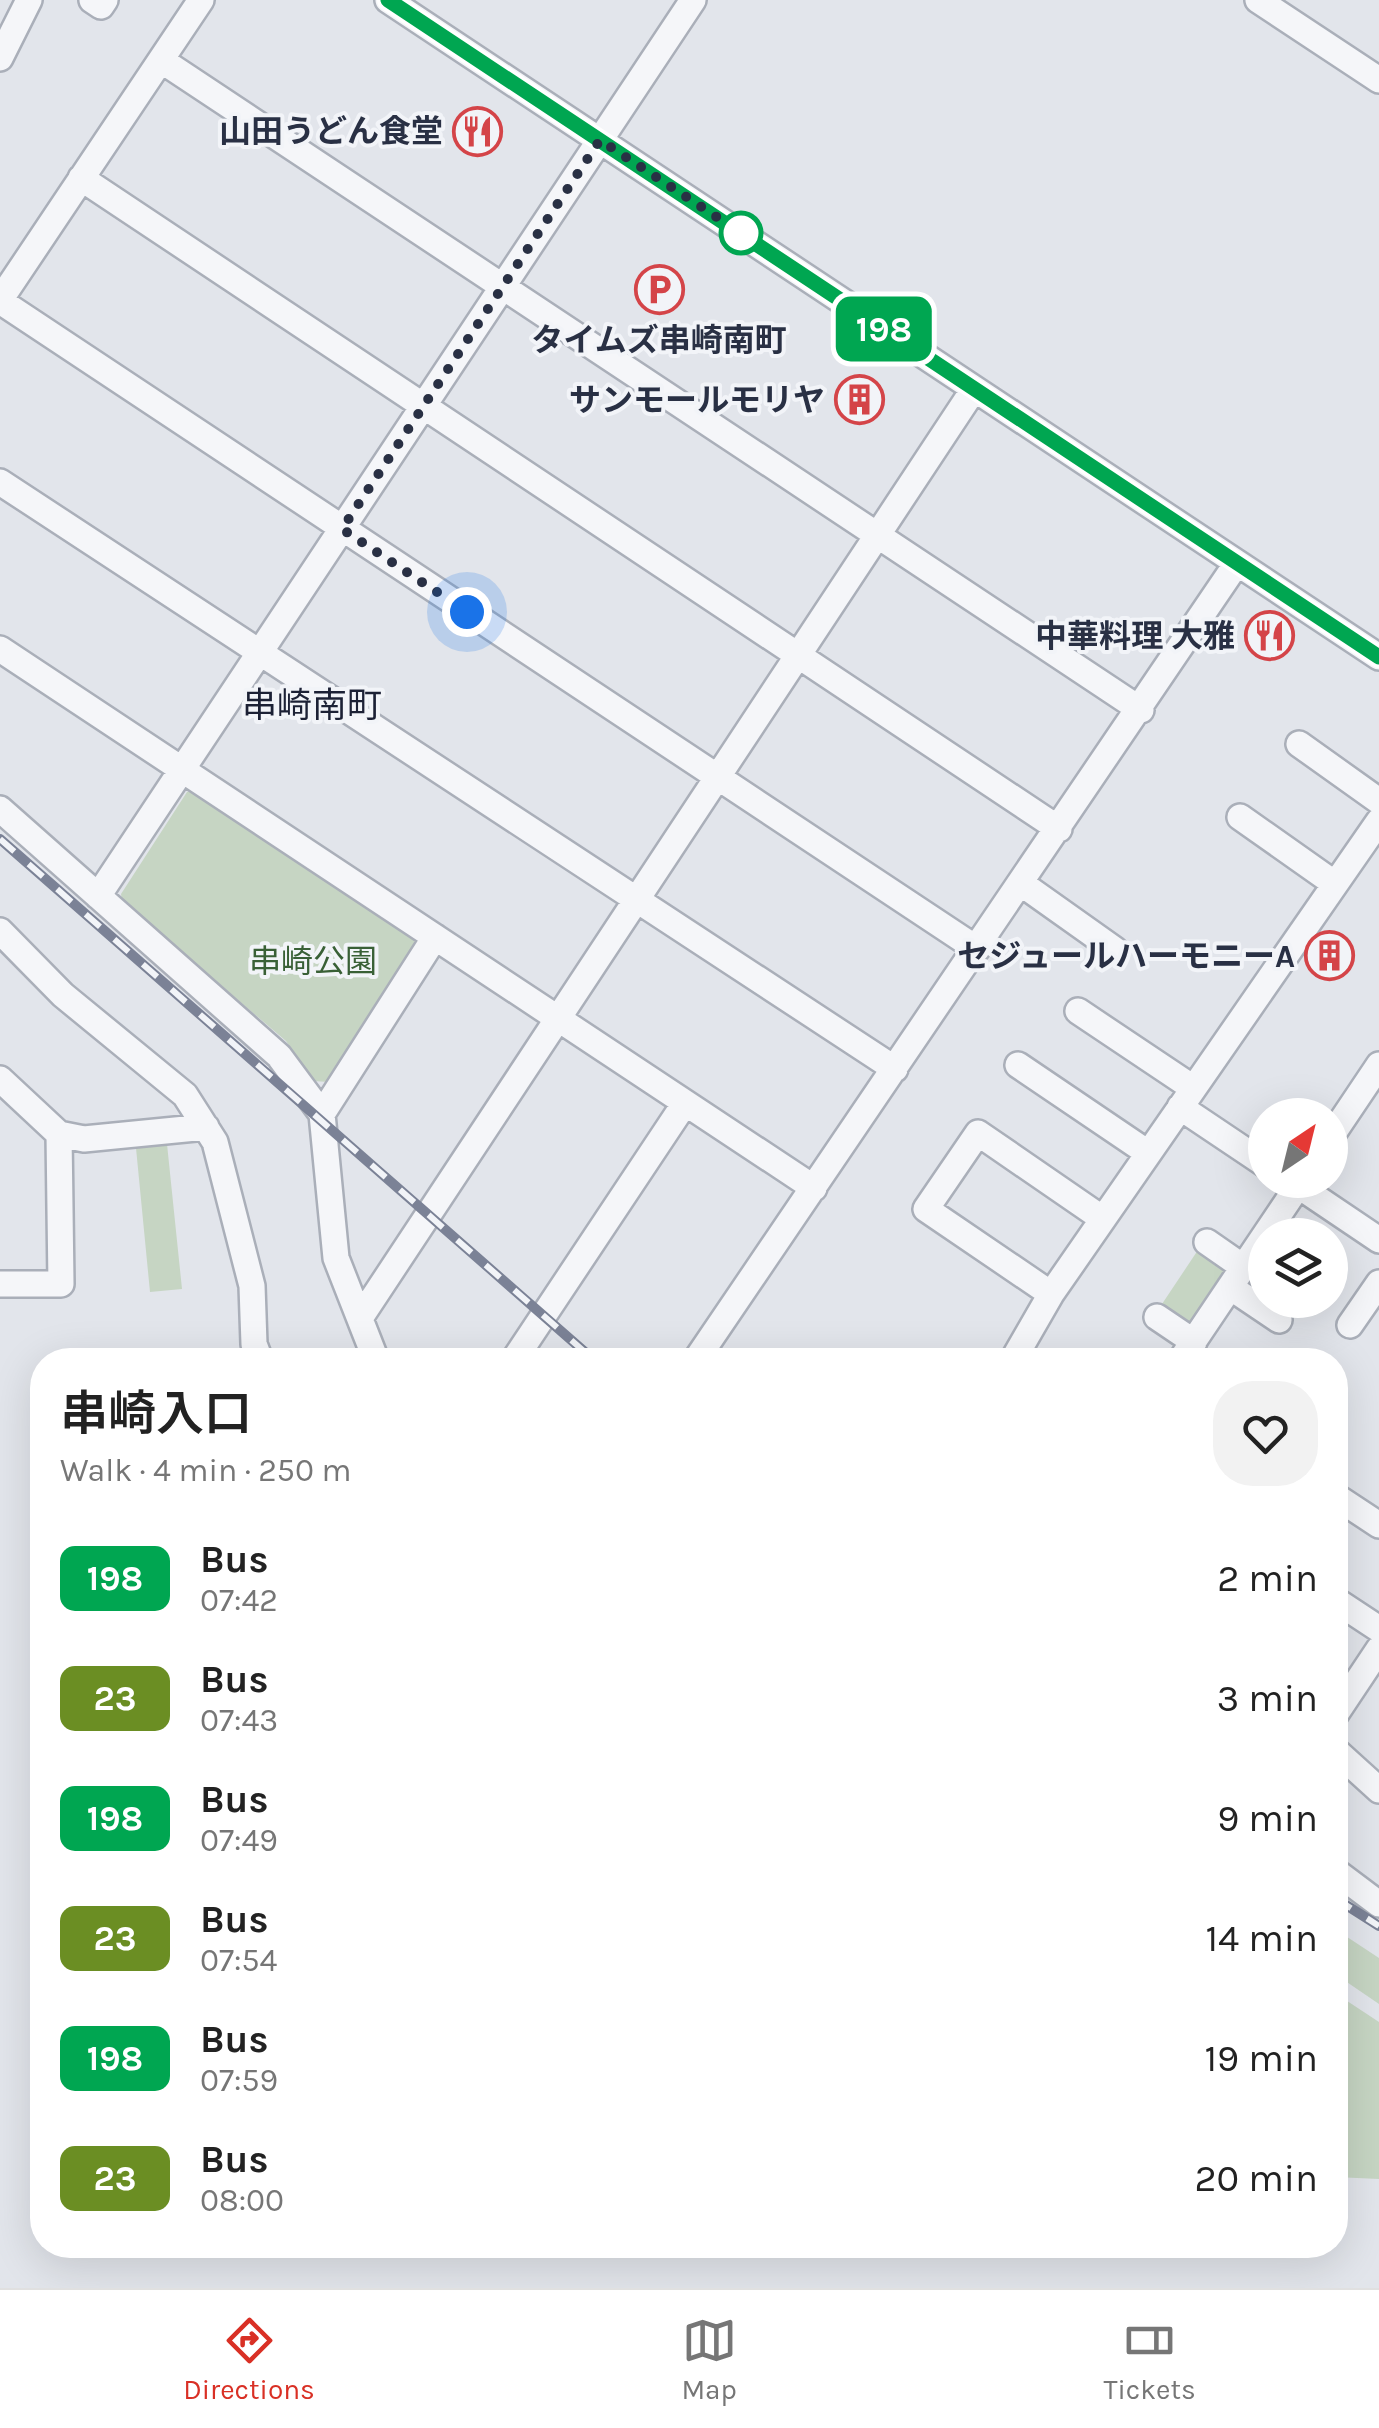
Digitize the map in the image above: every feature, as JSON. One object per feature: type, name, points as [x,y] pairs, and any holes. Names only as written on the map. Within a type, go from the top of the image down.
[{"type":"street","points":[[0,58],[29,0]]},
{"type":"street","points":[[92,0],[101,6],[105,0]]},
{"type":"street","points":[[201,0],[0,301],[977,949]]},
{"type":"street","points":[[388,0],[1379,657]]},
{"type":"street","points":[[98,896],[693,0]]},
{"type":"street","points":[[1258,0],[1379,80]]},
{"type":"street","points":[[161,60],[1141,710]]},
{"type":"street","points":[[81,178],[1059,829]]},
{"type":"street","points":[[360,1318],[974,389]]},
{"type":"street","points":[[0,482],[895,1069]]},
{"type":"street","points":[[704,1348],[1141,710],[1237,563]]},
{"type":"street","points":[[0,649],[814,1188]]},
{"type":"street","points":[[1300,744],[1379,801]]},
{"type":"street","points":[[0,809],[279,1056],[322,1114],[336,1258],[371,1348]]},
{"type":"street","points":[[1240,817],[1335,884]]},
{"type":"street","points":[[1020,1348],[1051,1294],[1379,821]]},
{"type":"street","points":[[1022,884],[1116,950]]},
{"type":"street","points":[[0,931],[63,995],[186,1095],[206,1126],[214,1142],[252,1286],[256,1348]]},
{"type":"street","points":[[322,1114],[435,937]]},
{"type":"street","points":[[1078,1011],[1248,1150]]},
{"type":"street","points":[[1018,1065],[1148,1153]]},
{"type":"street","points":[[1348,1111],[1379,1065]]},
{"type":"street","points":[[1,1082],[59,1134],[98,1138],[206,1126]]},
{"type":"street","points":[[522,1348],[685,1103]]},
{"type":"street","points":[[0,1284],[61,1284],[59,1134]]},
{"type":"street","points":[[1051,1294],[926,1209],[978,1134],[1103,1219]]},
{"type":"street","points":[[1320,1198],[1379,1240]]},
{"type":"street","points":[[1207,1242],[1279,1320]]},
{"type":"street","points":[[1190,1348],[1248,1261]]},
{"type":"street","points":[[1350,1325],[1379,1283]]},
{"type":"street","points":[[1158,1317],[1185,1348]]},
{"type":"street","points":[[1348,1504],[1379,1524]]},
{"type":"street","points":[[1348,1609],[1379,1629]]},
{"type":"street","points":[[1348,1696],[1379,1649]]},
{"type":"street","points":[[1348,1762],[1379,1790]]},
{"type":"street","points":[[1348,1881],[1379,1904]]},
{"type":"green space","name":"串崎公園","points":[[195,790],[414,935],[418,948],[329,1082],[313,1081],[286,1041],[122,901],[121,894],[187,792]]},
{"type":"green space","points":[[167,1144],[182,1289],[150,1292],[136,1148]]},
{"type":"green space","points":[[1200,1247],[1230,1268],[1194,1329],[1158,1310]]},
{"type":"green space","points":[[1348,1938],[1379,1958],[1379,2004],[1348,1983]]},
{"type":"green space","points":[[1348,2002],[1379,2022],[1379,2179],[1348,2178]]},
{"type":"railway","points":[[0,839],[580,1348]]},
{"type":"railway","points":[[1348,1906],[1379,1926]]},
{"type":"bus line","name":"198","points":[[388,0],[1379,657]]},
{"type":"place","name":"山田うどん食堂","points":[[478,131]]},
{"type":"place","name":"タイムズ串崎南町","points":[[659,290]]},
{"type":"place","name":"サンモールモリヤ","points":[[860,400]]},
{"type":"place","name":"中華料理 大雅","points":[[1270,636]]},
{"type":"place","name":"セジュールハーモニーA","points":[[1330,956]]},
{"type":"district","name":"串崎南町","points":[[312,705]]},
{"type":"route","points":[[467,612],[342,529],[600,140],[741,233]]}]
